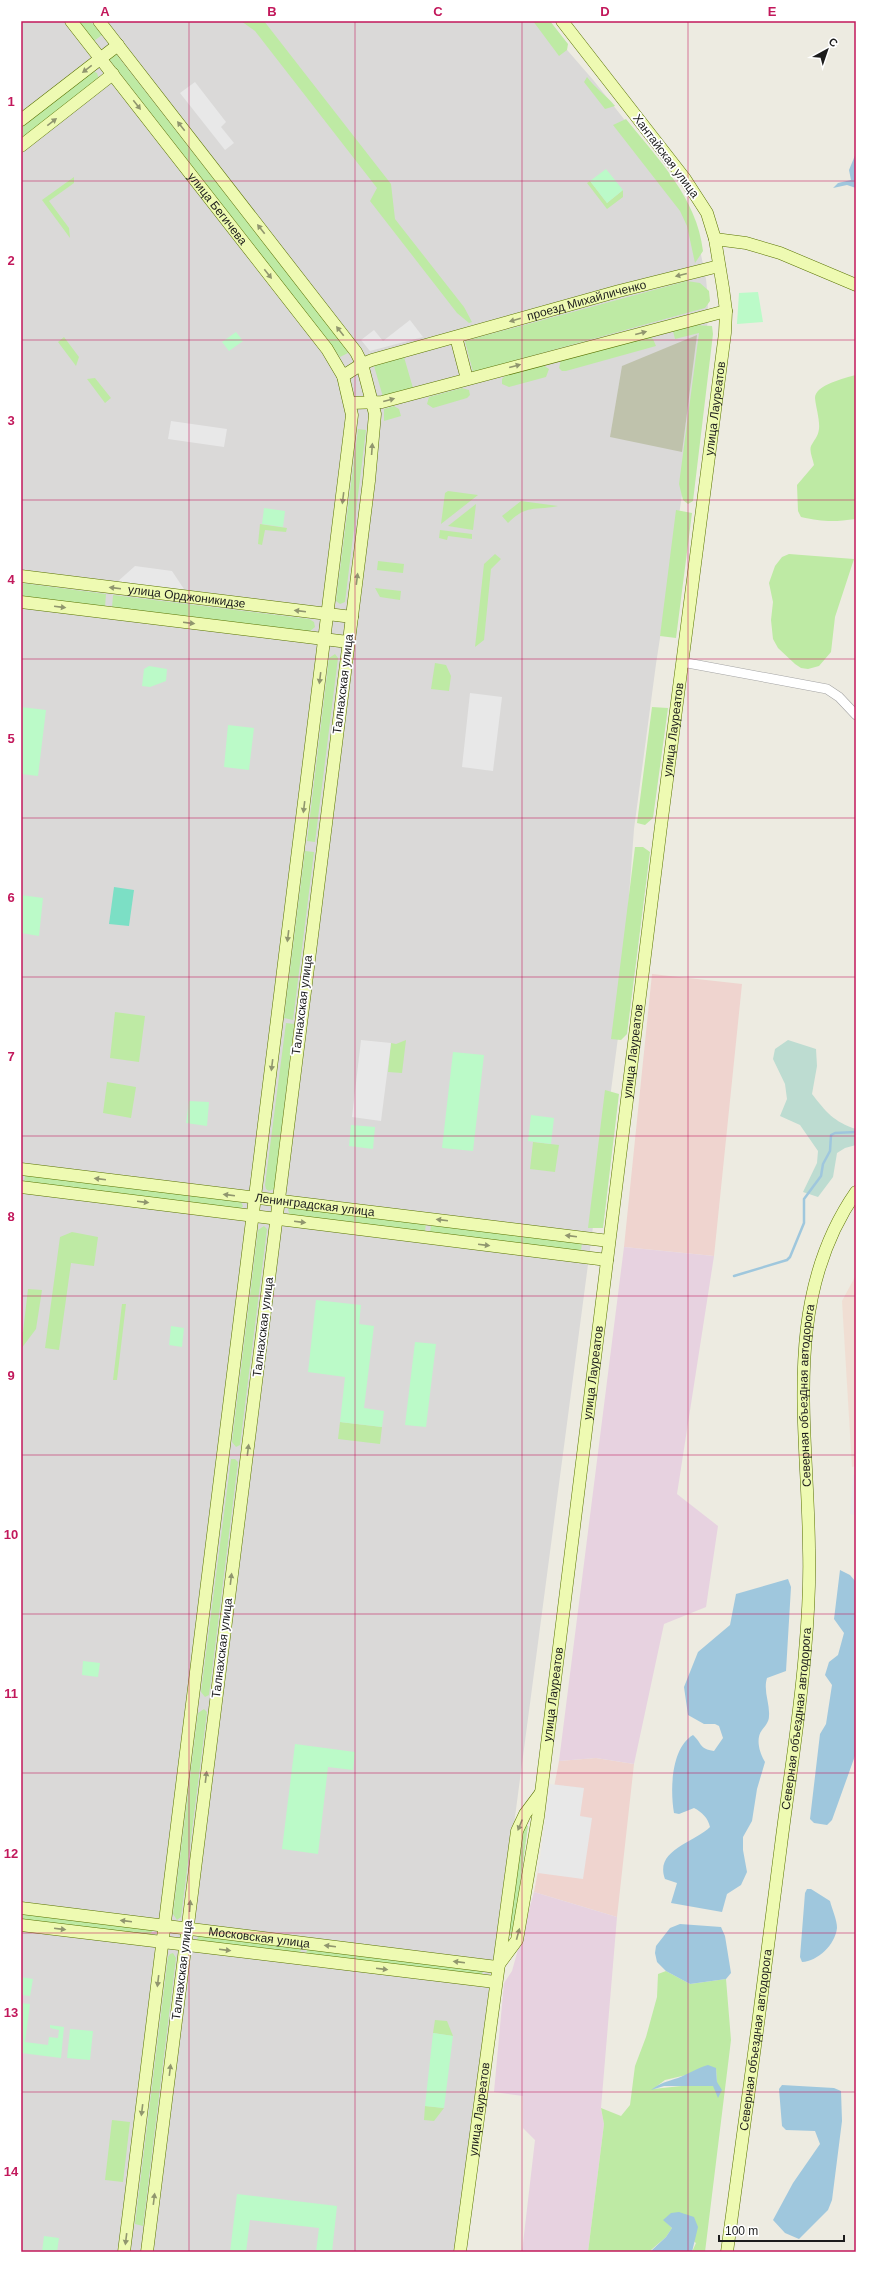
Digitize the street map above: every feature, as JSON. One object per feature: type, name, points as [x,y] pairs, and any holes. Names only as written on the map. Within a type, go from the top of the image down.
[{"type":"street","name":"улица Бегичева","points":[[71,21],[326,348],[343,376],[351,403]]},
{"type":"street","name":"улица Бегичева","points":[[99,21],[343,335],[362,364],[373,402]]},
{"type":"street","name":"Хантайская улица","points":[[562,21],[685,179],[707,213],[715,239],[726,311]]},
{"type":"street","points":[[21,120],[118,45]]},
{"type":"street","points":[[21,146],[113,74]]},
{"type":"street","points":[[715,239],[746,243],[780,253],[856,285]]},
{"type":"street","name":"проезд Михайличенко","points":[[343,376],[362,364],[618,291],[719,266]]},
{"type":"street","points":[[351,403],[382,402],[726,311]]},
{"type":"street","name":"улица Лауреатов","points":[[497,1967],[517,1940],[529,1876],[541,1793],[682,662],[725,333],[726,311]]},
{"type":"street","points":[[456,337],[467,379]]},
{"type":"street","name":"Талнахская улица","points":[[147,2252],[369,482],[375,414],[373,402]]},
{"type":"street","name":"Талнахская улица","points":[[124,2252],[352,426],[351,403]]},
{"type":"street","name":"улица Орджоникидзе","points":[[21,576],[352,617]]},
{"type":"street","points":[[21,602],[348,642]]},
{"type":"street","points":[[682,662],[827,690],[839,697],[856,715]]},
{"type":"street","name":"Ленинградская улица","points":[[21,1170],[610,1241]]},
{"type":"street","name":"Ленинградская улица","points":[[21,1187],[607,1260]]},
{"type":"street","name":"Северная объездная автодорога","points":[[727,2252],[752,2073],[805,1652],[810,1550],[802,1376],[804,1344],[815,1281],[825,1251],[856,1192]]},
{"type":"street","name":"улица Лауреатов","points":[[460,2252],[497,1967],[517,1831],[525,1814],[541,1793]]},
{"type":"street","name":"Московская улица","points":[[21,1908],[497,1967]]},
{"type":"street","name":"Московская улица","points":[[21,1925],[495,1982]]},
{"type":"shaded area","points":[[21,21],[542,21],[594,81],[672,180],[699,245],[706,279],[708,300],[707,333],[656,664],[634,829],[619,1030],[490,2006],[454,2252],[21,2252]]},
{"type":"shaded area","points":[[195,82],[226,122],[221,127],[234,143],[225,150],[180,93]]},
{"type":"shaded area","points":[[856,153],[856,188],[847,185],[833,188],[838,183],[851,180],[849,170]]},
{"type":"shaded area","points":[[410,320],[423,337],[370,351],[361,340],[374,330],[383,341]]},
{"type":"shaded area","points":[[697,335],[682,452],[610,437],[622,366]]},
{"type":"shaded area","points":[[171,421],[227,429],[224,447],[168,439]]},
{"type":"shaded area","points":[[135,566],[172,571],[186,592],[116,583]]},
{"type":"shaded area","points":[[470,693],[502,697],[493,771],[462,767]]},
{"type":"shaded area","points":[[652,974],[742,984],[714,1256],[624,1247]]},
{"type":"shaded area","points":[[361,1040],[391,1043],[381,1121],[352,1117]]},
{"type":"shaded area","points":[[788,1040],[816,1049],[817,1066],[812,1094],[836,1120],[856,1129],[856,1145],[845,1148],[837,1153],[833,1177],[818,1197],[803,1192],[817,1163],[818,1151],[800,1125],[780,1116],[787,1099],[785,1084],[773,1059],[775,1049]]},
{"type":"shaded area","points":[[624,1247],[714,1256],[677,1494],[718,1526],[706,1607],[664,1624],[634,1764],[596,1758],[559,1761]]},
{"type":"shaded area","points":[[856,1275],[856,1466],[852,1467],[842,1301]]},
{"type":"shaded area","points":[[853,1475],[856,1475],[856,1515],[850,1514]]},
{"type":"shaded area","points":[[840,1570],[850,1575],[856,1582],[856,1753],[832,1820],[827,1825],[814,1823],[810,1819],[820,1734],[826,1724],[832,1685],[825,1675],[829,1662],[838,1655],[844,1633],[834,1619]]},
{"type":"shaded area","points":[[788,1579],[791,1587],[786,1671],[767,1678],[766,1683],[769,1718],[759,1738],[761,1755],[765,1762],[757,1789],[752,1821],[743,1837],[743,1850],[747,1872],[741,1885],[727,1894],[722,1912],[671,1903],[677,1883],[665,1879],[663,1869],[665,1861],[670,1854],[710,1827],[708,1821],[700,1811],[694,1808],[679,1814],[674,1813],[672,1782],[676,1759],[680,1749],[693,1735],[703,1747],[714,1751],[723,1738],[719,1726],[715,1724],[704,1724],[688,1715],[684,1687],[698,1652],[730,1625],[736,1594]]},
{"type":"shaded area","points":[[596,1758],[634,1764],[617,1917],[534,1892],[559,1761]]},
{"type":"shaded area","points":[[550,1784],[584,1788],[580,1816],[592,1818],[583,1879],[538,1873]]},
{"type":"shaded area","points":[[807,1889],[811,1889],[830,1901],[837,1928],[833,1940],[825,1951],[814,1959],[802,1962],[800,1957],[805,1893]]},
{"type":"shaded area","points":[[534,1892],[617,1917],[601,2108],[604,2124],[588,2252],[522,2252],[535,2140],[523,2128],[523,2096],[494,2092],[504,1983],[512,1971]]},
{"type":"shaded area","points":[[680,1924],[721,1927],[725,1936],[731,1973],[726,1979],[690,1984],[666,1971],[657,1962],[655,1953],[656,1946],[670,1928]]},
{"type":"shaded area","points":[[708,2065],[716,2068],[717,2082],[722,2090],[718,2098],[713,2086],[664,2086],[651,2090],[661,2084]]},
{"type":"shaded area","points":[[782,2085],[834,2088],[841,2091],[842,2121],[832,2200],[828,2210],[799,2239],[785,2233],[773,2220],[793,2183],[820,2144],[815,2131],[786,2130],[782,2126],[779,2089]]},
{"type":"shaded area","points":[[679,2212],[694,2217],[698,2227],[692,2252],[651,2251],[666,2237],[672,2228],[663,2220],[671,2213]]},
{"type":"green space","points":[[79,21],[90,21],[102,35],[94,41]]},
{"type":"green space","points":[[241,21],[264,21],[391,184],[395,219],[464,307],[472,322],[469,323],[457,313],[370,201],[377,188],[255,31]]},
{"type":"green space","points":[[533,21],[550,21],[568,44],[567,50],[559,56]]},
{"type":"green space","points":[[116,54],[348,353],[340,357],[109,59]]},
{"type":"green space","points":[[93,71],[97,73],[99,79],[21,141],[21,125]]},
{"type":"green space","points":[[587,77],[615,106],[605,109],[584,82]]},
{"type":"green space","points":[[626,119],[663,164],[684,196],[693,214],[703,251],[695,263],[687,226],[680,211],[613,125]]},
{"type":"green space","points":[[606,169],[623,190],[607,203],[590,181]]},
{"type":"green space","points":[[74,177],[74,183],[49,201],[69,228],[70,238],[42,200]]},
{"type":"green space","points":[[590,181],[607,203],[623,190],[623,197],[607,209],[587,183]]},
{"type":"green space","points":[[687,281],[700,283],[709,291],[710,301],[705,308],[473,372],[465,341]]},
{"type":"green space","points":[[758,292],[763,322],[737,324],[739,293]]},
{"type":"green space","points":[[695,325],[712,326],[713,334],[693,501],[688,504],[683,500],[679,484],[699,333],[675,339],[673,331]]},
{"type":"green space","points":[[236,332],[243,341],[229,351],[222,342]]},
{"type":"green space","points":[[64,337],[79,357],[76,366],[58,342]]},
{"type":"green space","points":[[649,337],[653,339],[656,346],[566,371],[562,371],[559,368],[561,360]]},
{"type":"green space","points":[[404,357],[413,388],[383,397],[374,366]]},
{"type":"green space","points":[[543,365],[549,369],[546,377],[509,387],[502,384],[502,379],[506,375]]},
{"type":"green space","points":[[856,375],[856,519],[828,521],[801,517],[798,511],[797,485],[814,465],[811,446],[819,429],[815,398],[816,393],[831,383]]},
{"type":"green space","points":[[95,378],[111,398],[105,403],[87,379]]},
{"type":"green space","points":[[462,388],[469,390],[470,395],[467,398],[433,408],[427,404],[429,397]]},
{"type":"green space","points":[[394,406],[399,409],[401,416],[384,421],[384,409]]},
{"type":"green space","points":[[358,429],[366,430],[345,602],[340,604],[336,601]]},
{"type":"green space","points":[[448,491],[478,495],[441,524],[445,493]]},
{"type":"green space","points":[[521,501],[558,506],[531,509],[520,513],[508,523],[502,516]]},
{"type":"green space","points":[[476,504],[473,530],[448,526]]},
{"type":"green space","points":[[264,508],[285,511],[283,527],[262,524]]},
{"type":"green space","points":[[676,510],[692,513],[676,638],[660,636]]},
{"type":"green space","points":[[260,524],[287,528],[286,532],[265,530],[262,545],[258,544]]},
{"type":"green space","points":[[440,530],[472,534],[472,539],[448,536],[447,540],[439,538]]},
{"type":"green space","points":[[495,554],[501,559],[491,569],[484,640],[475,647],[484,564]]},
{"type":"green space","points":[[789,554],[854,559],[835,617],[831,652],[819,666],[808,669],[801,668],[795,664],[778,648],[773,639],[771,620],[773,602],[769,583],[775,566],[782,557]]},
{"type":"green space","points":[[378,561],[404,564],[403,573],[377,570]]},
{"type":"green space","points":[[21,583],[106,594],[105,607],[21,596]]},
{"type":"green space","points":[[375,588],[401,591],[400,600],[380,597]]},
{"type":"green space","points":[[113,595],[309,619],[314,622],[315,627],[309,632],[112,608]]},
{"type":"green space","points":[[335,654],[338,658],[315,842],[307,841],[329,658]]},
{"type":"green space","points":[[435,663],[446,665],[451,676],[449,691],[431,689]]},
{"type":"green space","points":[[149,666],[167,669],[166,681],[150,687],[142,686],[144,669]]},
{"type":"green space","points":[[21,707],[46,710],[38,776],[21,774]]},
{"type":"green space","points":[[652,707],[668,708],[653,818],[645,825],[637,823]]},
{"type":"green space","points":[[228,725],[254,728],[249,770],[224,767]]},
{"type":"green space","points":[[635,847],[643,847],[650,852],[627,1034],[621,1040],[611,1039]]},
{"type":"green space","points":[[305,851],[314,852],[293,1020],[284,1018]]},
{"type":"green space","points":[[114,887],[134,890],[129,926],[109,924]]},
{"type":"green space","points":[[21,895],[43,898],[39,936],[21,933]]},
{"type":"green space","points":[[115,1012],[145,1016],[139,1062],[110,1058]]},
{"type":"green space","points":[[286,1023],[294,1024],[274,1189],[269,1191],[266,1189],[265,1185]]},
{"type":"green space","points":[[406,1040],[402,1073],[388,1072],[391,1043],[396,1044]]},
{"type":"green space","points":[[453,1052],[484,1055],[473,1151],[442,1148]]},
{"type":"green space","points":[[107,1082],[136,1087],[131,1118],[103,1113]]},
{"type":"green space","points":[[605,1090],[619,1094],[603,1228],[588,1228]]},
{"type":"green space","points":[[189,1101],[209,1102],[207,1126],[186,1123]]},
{"type":"green space","points":[[531,1115],[554,1118],[551,1144],[528,1141]]},
{"type":"green space","points":[[351,1125],[375,1127],[373,1149],[349,1146]]},
{"type":"green space","points":[[533,1142],[559,1145],[555,1172],[530,1169]]},
{"type":"green space","points":[[25,1174],[241,1202],[243,1206],[241,1209],[24,1183]]},
{"type":"green space","points":[[290,1207],[426,1223],[425,1232],[290,1215],[288,1210]]},
{"type":"green space","points":[[431,1224],[582,1242],[581,1251],[430,1233]]},
{"type":"green space","points":[[264,1226],[267,1229],[240,1445],[236,1447],[232,1442],[258,1230]]},
{"type":"green space","points":[[72,1232],[98,1237],[94,1266],[71,1263],[59,1350],[45,1348],[60,1237]]},
{"type":"green space","points":[[28,1289],[42,1290],[36,1329],[21,1349],[21,1332],[23,1332]]},
{"type":"green space","points":[[316,1300],[361,1305],[359,1324],[374,1326],[364,1408],[384,1411],[382,1427],[340,1422],[345,1377],[308,1372]]},
{"type":"green space","points":[[122,1304],[126,1304],[117,1380],[113,1380]]},
{"type":"green space","points":[[171,1326],[184,1328],[182,1347],[169,1345]]},
{"type":"green space","points":[[415,1342],[436,1344],[426,1427],[405,1425]]},
{"type":"green space","points":[[340,1422],[382,1427],[380,1444],[338,1439]]},
{"type":"green space","points":[[231,1459],[235,1459],[238,1462],[209,1695],[205,1697],[201,1692]]},
{"type":"green space","points":[[83,1661],[100,1663],[98,1677],[82,1675]]},
{"type":"green space","points":[[204,1709],[207,1712],[181,1917],[177,1920],[173,1914],[198,1713]]},
{"type":"green space","points":[[295,1744],[355,1752],[353,1770],[328,1767],[318,1854],[282,1849]]},
{"type":"green space","points":[[524,1825],[528,1826],[513,1936],[508,1935]]},
{"type":"green space","points":[[21,1912],[153,1930],[150,1935],[21,1921]]},
{"type":"green space","points":[[199,1936],[301,1947],[300,1956],[198,1943],[196,1940]]},
{"type":"green space","points":[[307,1948],[483,1970],[482,1975],[306,1956]]},
{"type":"green space","points":[[173,1953],[176,1958],[143,2226],[135,2224],[168,1957]]},
{"type":"green space","points":[[666,1971],[690,1984],[726,1979],[731,2040],[705,2252],[692,2252],[696,2243],[664,2220],[672,2228],[666,2237],[651,2250],[653,2252],[588,2252],[604,2124],[601,2108],[621,2116],[630,2105],[635,2066],[646,2037],[657,1997],[658,1974]],"holes":[[[716,2068],[717,2082],[713,2086],[691,2085],[653,2089],[665,2080]]]},
{"type":"green space","points":[[21,1977],[33,1979],[30,1996],[22,1995],[21,2003]]},
{"type":"green space","points":[[21,2003],[30,2004],[25,2042],[48,2045],[49,2037],[58,2038],[59,2030],[50,2028],[50,2025],[64,2027],[61,2058],[21,2053]]},
{"type":"green space","points":[[435,2020],[447,2021],[453,2036],[433,2033]]},
{"type":"green space","points":[[70,2029],[93,2031],[90,2060],[67,2058]]},
{"type":"green space","points":[[433,2033],[453,2036],[444,2108],[425,2106]]},
{"type":"green space","points":[[425,2106],[444,2108],[434,2121],[424,2120]]},
{"type":"green space","points":[[112,2120],[130,2122],[123,2182],[105,2180]]},
{"type":"green space","points":[[237,2194],[337,2206],[332,2252],[316,2252],[319,2228],[250,2220],[246,2252],[230,2252]]},
{"type":"green space","points":[[44,2236],[59,2238],[57,2252],[42,2252]]},
{"type":"waterway","points":[[734,1276],[787,1260],[790,1257],[804,1223],[804,1199],[821,1176],[823,1164],[830,1151],[831,1135],[835,1133],[856,1132]]}]
